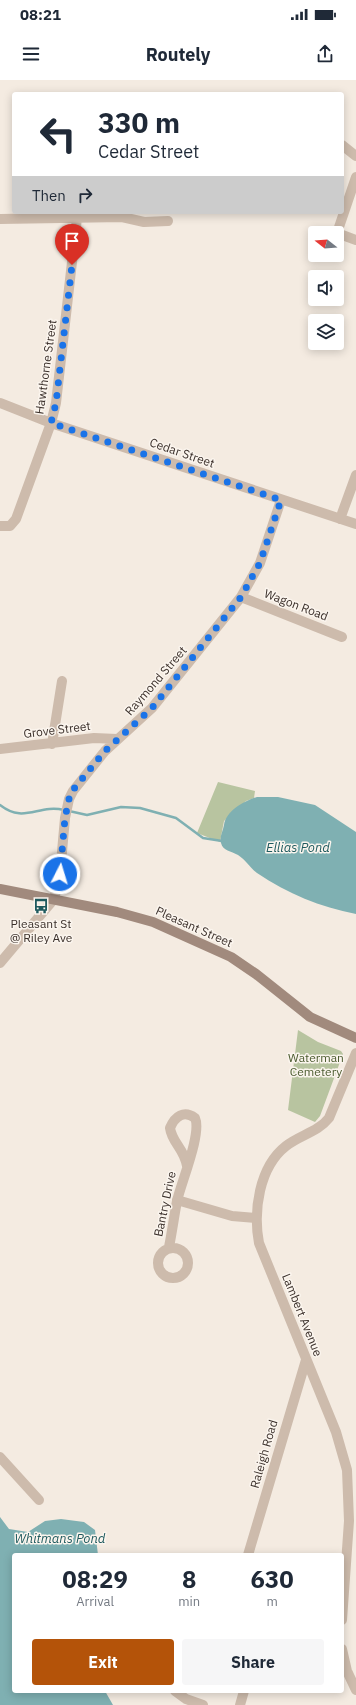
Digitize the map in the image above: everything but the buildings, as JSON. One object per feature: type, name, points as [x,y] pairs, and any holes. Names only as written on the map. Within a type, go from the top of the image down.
[{"type":"main road","name":"Pleasant Street","points":[[0,890],[54,899],[139,918],[231,957],[250,970],[310,1018],[356,1038]]},
{"type":"street","points":[[344,147],[356,156]]},
{"type":"street","points":[[344,213],[356,178]]},
{"type":"street","points":[[339,226],[344,214]]},
{"type":"street","points":[[0,219],[122,217],[144,222],[168,220]]},
{"type":"street","name":"Hawthorne Street","points":[[0,526],[10,526],[16,519],[51,423],[56,403],[77,218]]},
{"type":"street","points":[[344,236],[356,240]]},
{"type":"street","name":"Cedar Street","points":[[0,403],[51,423],[356,524]]},
{"type":"street","points":[[340,519],[356,475]]},
{"type":"street","name":"Raymond Street","points":[[54,899],[60,874],[65,818],[69,799],[77,784],[117,739],[137,723],[152,708],[241,597],[260,563],[281,500]]},
{"type":"street","name":"Wagon Road","points":[[241,597],[342,637]]},
{"type":"street","points":[[52,744],[62,681]]},
{"type":"street","name":"Grove Street","points":[[0,749],[94,738],[117,739]]},
{"type":"street","points":[[0,963],[54,899]]},
{"type":"street","name":"Lambert Avenue","points":[[344,1592],[349,1521],[347,1470],[336,1432],[259,1242],[256,1218],[264,1179],[273,1160],[286,1146],[323,1125],[329,1118],[356,1053]]},
{"type":"street","name":"Bantry Drive","points":[[169,1247],[177,1200],[187,1166],[198,1123],[190,1114],[177,1116],[170,1128],[173,1138],[184,1151],[187,1166]]},
{"type":"street","points":[[177,1200],[232,1216],[256,1218]]},
{"type":"street","name":"Raleigh Road","points":[[249,1553],[306,1360]]},
{"type":"street","points":[[0,1457],[39,1500]]},
{"type":"street","points":[[344,1658],[347,1671],[356,1690]]},
{"type":"street","points":[[178,1693],[186,1699],[203,1705]]},
{"type":"street","points":[[240,1705],[243,1693]]},
{"type":"green space","points":[[218,782],[255,791],[254,798],[246,801],[224,821],[220,842],[197,833]]},
{"type":"green space","name":"Waterman Cemetery","points":[[298,1030],[318,1042],[341,1051],[343,1054],[320,1116],[315,1122],[288,1110]]},
{"type":"water","name":"Ellias Pond","points":[[257,797],[278,797],[315,805],[356,832],[356,914],[330,908],[305,899],[280,887],[257,873],[241,857],[222,846],[220,839],[225,820],[228,815],[236,807]]},
{"type":"water","name":"Whitmans Pond","points":[[0,1517],[9,1529],[28,1532],[45,1521],[61,1519],[84,1522],[95,1530],[98,1553],[12,1553],[12,1693],[106,1693],[113,1705],[0,1705]]},
{"type":"waterway","points":[[0,805],[16,813],[46,809],[64,810]]},
{"type":"waterway","points":[[69,811],[87,815],[121,807],[140,808],[176,818],[203,838],[222,841]]},
{"type":"place","name":"Pleasant St @ Riley Ave","points":[[41,906]]},
{"type":"route","points":[[60,874],[65,818],[72,791],[105,751],[152,708],[241,597],[260,563],[281,500],[51,423],[56,403],[72,265]]}]
